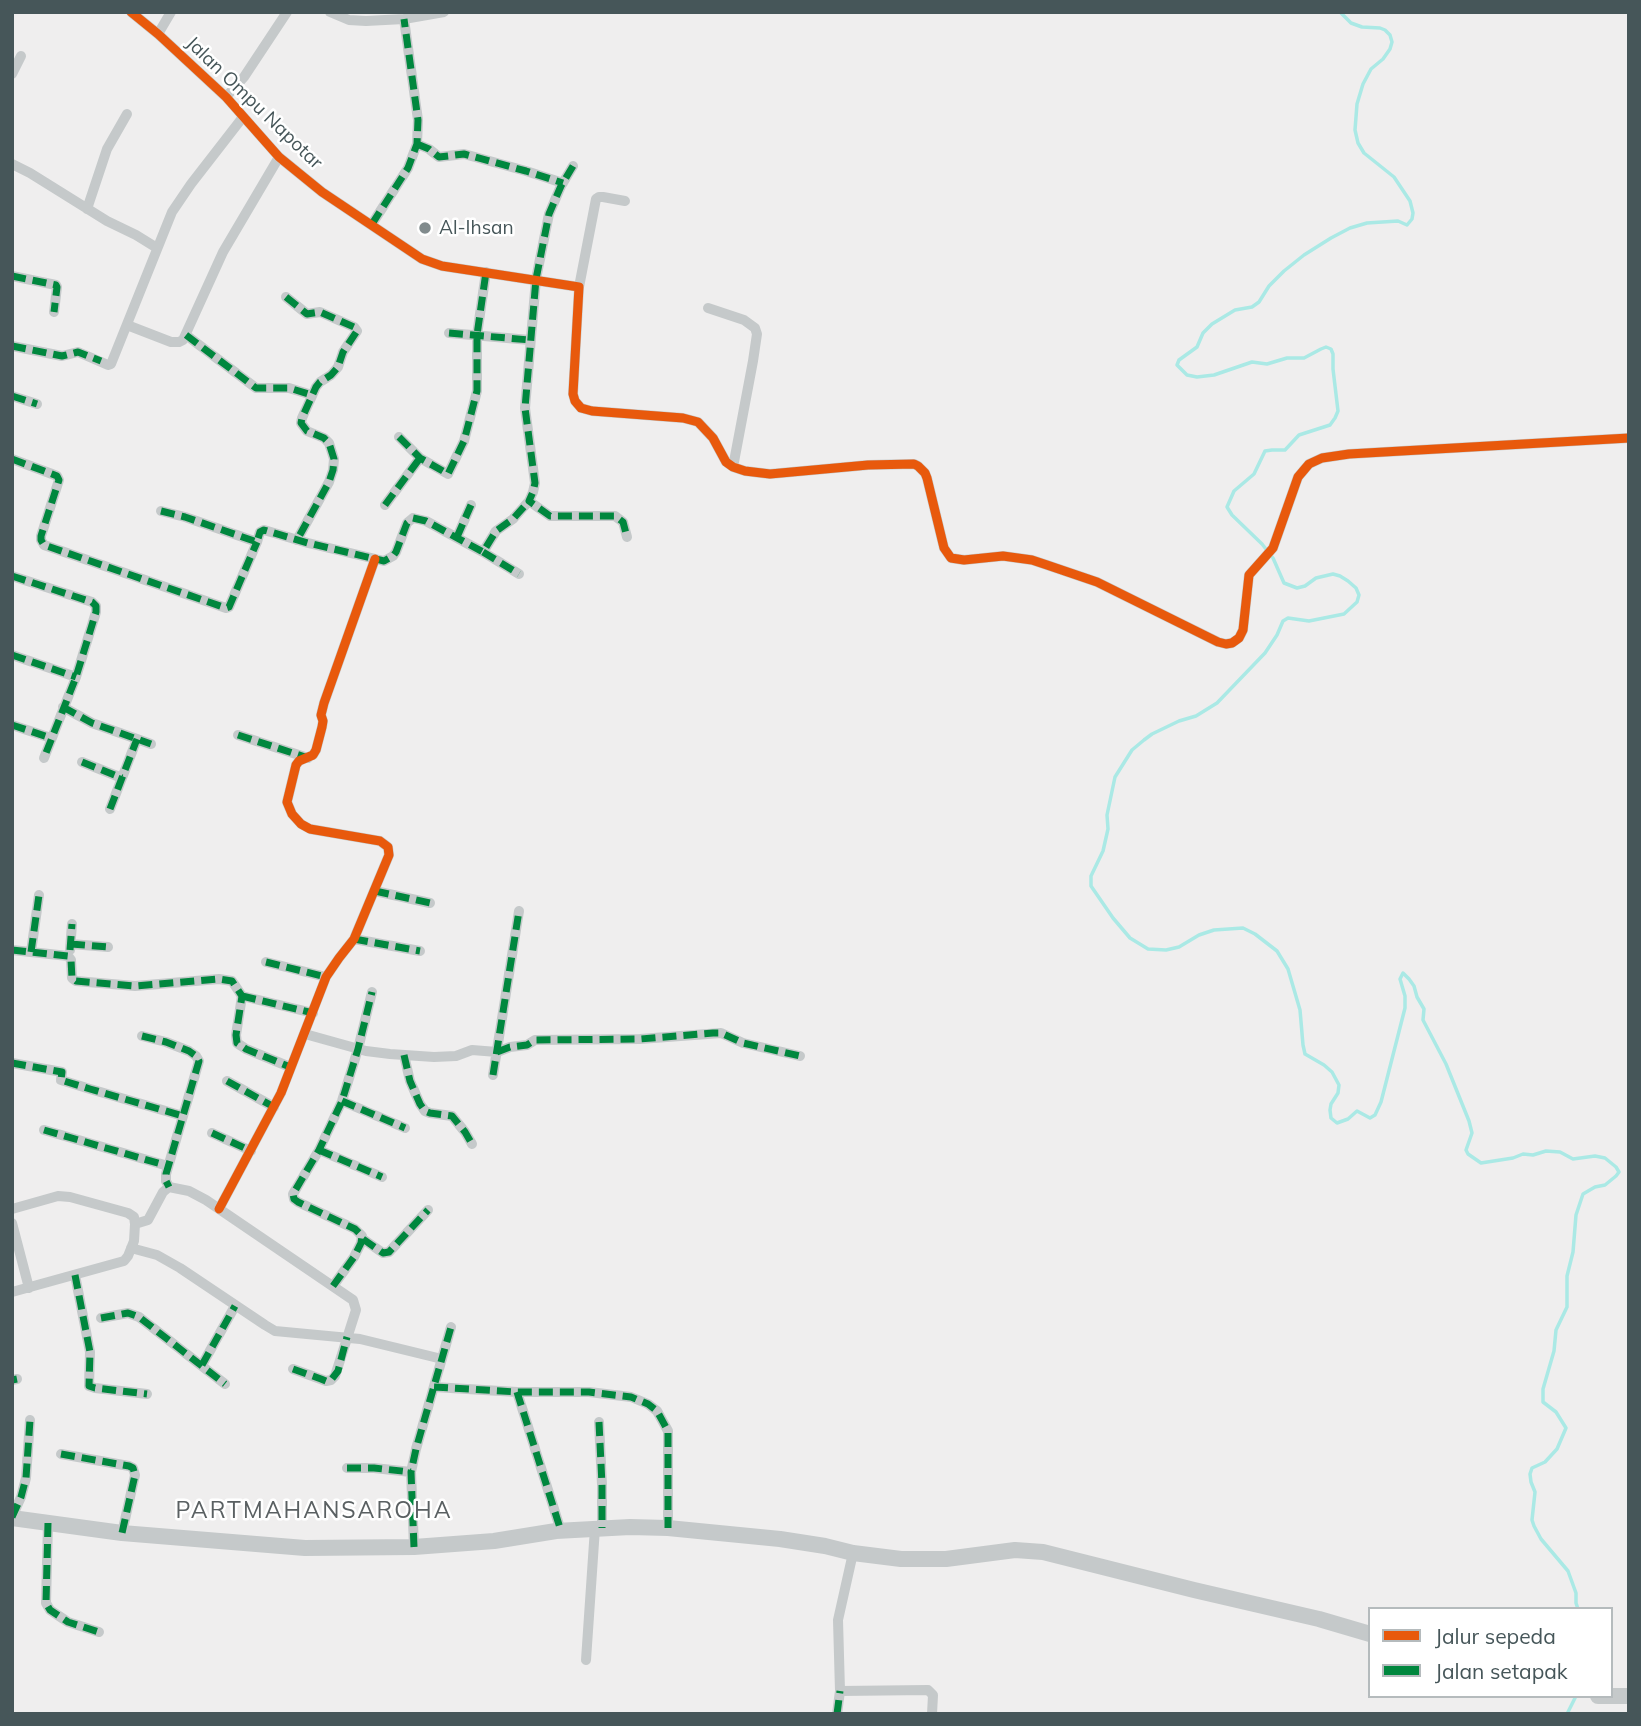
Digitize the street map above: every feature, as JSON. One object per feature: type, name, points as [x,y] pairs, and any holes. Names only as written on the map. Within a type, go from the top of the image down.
[{"type":"main road","points":[[12,1517],[122,1532],[305,1548],[414,1547],[494,1541],[561,1531],[630,1527],[780,1539],[901,1559],[946,1559],[1015,1550],[1043,1552],[1368,1633]]},
{"type":"street","name":"Jalan Ompu Napotar","points":[[131,12],[226,97],[279,157],[322,192],[413,254],[431,263],[579,287]]},
{"type":"street","points":[[158,34],[171,12]]},
{"type":"street","points":[[226,97],[244,77],[287,12]]},
{"type":"street","points":[[330,12],[349,20],[366,21],[404,19],[444,12]]},
{"type":"street","points":[[372,224],[403,176],[417,144],[418,120],[404,19]]},
{"type":"street","points":[[12,74],[21,56]]},
{"type":"street","points":[[87,209],[107,149],[127,114]]},
{"type":"street","points":[[12,346],[62,356],[78,352],[110,365],[172,212],[243,117]]},
{"type":"street","points":[[417,144],[439,157],[464,154],[563,183]]},
{"type":"street","points":[[127,325],[171,342],[179,342],[186,335],[223,253],[279,157]]},
{"type":"street","points":[[12,165],[157,248]]},
{"type":"street","points":[[484,552],[496,531],[513,519],[529,501],[533,492],[535,483],[525,408],[536,279],[549,214],[573,166]]},
{"type":"street","points":[[625,201],[603,197],[596,199],[579,287],[573,394],[578,406],[583,410],[683,418],[698,422],[713,438],[726,462],[745,471],[770,474],[868,465],[914,464],[925,473],[944,548],[951,558],[964,560],[1003,556],[1032,560],[1097,582],[1226,644],[1239,638],[1243,630],[1247,580],[1252,570],[1273,548],[1298,477],[1309,464],[1322,458],[1349,454],[1629,438]]},
{"type":"street","points":[[399,437],[420,458],[448,475],[460,452],[477,391],[477,335],[486,272]]},
{"type":"street","points":[[12,276],[56,285],[54,312]]},
{"type":"street","points":[[286,297],[308,315],[320,312],[357,330],[343,352],[338,368],[320,382],[312,395],[301,423],[307,431],[329,443],[333,451],[333,470],[323,496],[298,540]]},
{"type":"street","points":[[708,307],[744,320],[755,328],[757,334],[733,467]]},
{"type":"street","points":[[449,333],[530,340]]},
{"type":"street","points":[[186,335],[256,388],[289,388],[312,395]]},
{"type":"street","points":[[12,396],[37,404]]},
{"type":"street","points":[[385,505],[420,458]]},
{"type":"street","points":[[12,459],[57,476],[59,480],[41,536],[44,545],[226,608],[229,607],[260,532],[264,530],[384,561],[393,556],[413,518],[426,521],[457,537],[519,574]]},
{"type":"street","points":[[529,501],[550,516],[615,516],[623,522],[627,537]]},
{"type":"street","points":[[457,537],[471,505]]},
{"type":"street","points":[[161,511],[257,542]]},
{"type":"street","points":[[219,1209],[281,1093],[327,977],[354,939],[389,855],[385,844],[374,839],[310,829],[292,814],[287,802],[296,765],[316,750],[324,703],[375,559]]},
{"type":"street","points":[[12,576],[92,602],[96,606],[76,677],[44,758]]},
{"type":"street","points":[[12,655],[76,677]]},
{"type":"street","points":[[63,707],[92,723],[151,744]]},
{"type":"street","points":[[12,724],[51,738]]},
{"type":"street","points":[[238,735],[308,758]]},
{"type":"street","points":[[110,809],[137,739]]},
{"type":"street","points":[[82,762],[122,778]]},
{"type":"street","points":[[375,891],[430,903]]},
{"type":"street","points":[[31,951],[39,895]]},
{"type":"street","points":[[493,1074],[519,911]]},
{"type":"street","points":[[72,924],[70,957],[72,978],[76,981],[135,986],[228,979],[242,996],[237,1043],[290,1067]]},
{"type":"street","points":[[354,939],[420,951]]},
{"type":"street","points":[[71,944],[108,947]]},
{"type":"street","points":[[12,950],[70,957]]},
{"type":"street","points":[[266,962],[327,977]]},
{"type":"street","points":[[372,992],[342,1101],[319,1150],[294,1190],[294,1199],[355,1229],[363,1239],[387,1254],[428,1210]]},
{"type":"street","points":[[242,996],[313,1013]]},
{"type":"street","points":[[305,1034],[358,1049],[435,1057],[456,1056],[472,1050],[497,1052],[527,1045],[533,1040],[640,1039],[721,1033],[743,1043],[800,1056]]},
{"type":"street","points":[[142,1036],[189,1051],[199,1061],[166,1178],[169,1187]]},
{"type":"street","points":[[404,1055],[410,1081],[425,1111],[452,1116],[466,1132],[471,1144]]},
{"type":"street","points":[[12,1063],[62,1072],[61,1080],[183,1115]]},
{"type":"street","points":[[227,1081],[274,1107]]},
{"type":"street","points":[[342,1101],[405,1128]]},
{"type":"street","points":[[44,1130],[169,1166]]},
{"type":"street","points":[[212,1133],[251,1151]]},
{"type":"street","points":[[319,1150],[382,1177]]},
{"type":"street","points":[[169,1187],[189,1191],[219,1209],[353,1300],[356,1310],[338,1371],[331,1380],[293,1369]]},
{"type":"street","points":[[135,1224],[148,1220],[163,1192],[169,1187]]},
{"type":"street","points":[[12,1209],[58,1196],[70,1197],[128,1213],[134,1217],[135,1224],[134,1241],[124,1261],[12,1292]]},
{"type":"street","points":[[12,1223],[29,1288]]},
{"type":"street","points":[[333,1286],[363,1239]]},
{"type":"street","points":[[131,1248],[157,1255],[180,1268],[275,1331],[360,1339],[442,1359]]},
{"type":"street","points":[[75,1275],[90,1352],[89,1386],[147,1394]]},
{"type":"street","points":[[202,1365],[235,1306]]},
{"type":"street","points":[[101,1318],[128,1313],[139,1317],[225,1384]]},
{"type":"street","points":[[414,1547],[411,1472],[451,1326]]},
{"type":"street","points":[[434,1387],[517,1392],[589,1392],[640,1399],[657,1411],[668,1431],[668,1528]]},
{"type":"street","points":[[517,1392],[561,1531]]},
{"type":"street","points":[[12,1517],[26,1478],[30,1420]]},
{"type":"street","points":[[586,1660],[602,1485],[599,1422]]},
{"type":"street","points":[[61,1454],[133,1468],[135,1475],[122,1532]]},
{"type":"street","points":[[347,1468],[411,1472]]},
{"type":"street","points":[[48,1523],[46,1603],[50,1610],[68,1622],[99,1632]]},
{"type":"street","points":[[837,1714],[840,1691],[838,1620],[853,1553]]},
{"type":"street","points":[[840,1691],[928,1690],[933,1695],[932,1714]]},
{"type":"waterway","points":[[1340,12],[1351,23],[1380,28],[1390,35],[1390,49],[1371,69],[1363,84],[1357,104],[1355,130],[1364,153],[1394,177],[1410,201],[1412,219],[1407,225],[1398,221],[1367,223],[1331,238],[1284,271],[1269,286],[1259,302],[1252,307],[1235,310],[1212,324],[1203,333],[1197,347],[1179,360],[1177,365],[1187,375],[1197,377],[1214,375],[1252,362],[1267,364],[1287,358],[1304,358],[1326,347],[1331,349],[1338,411],[1335,418],[1330,425],[1299,435],[1285,450],[1265,451],[1254,474],[1234,491],[1227,507],[1273,558],[1284,583],[1297,588],[1316,578],[1333,574],[1348,581],[1359,595],[1357,602],[1344,614],[1309,621],[1288,618],[1283,621],[1265,653],[1217,703],[1196,716],[1152,734],[1132,750],[1115,777],[1107,815],[1108,829],[1103,851],[1091,876],[1091,886],[1130,938],[1148,949],[1166,950],[1179,947],[1214,930],[1243,928],[1277,951],[1288,969],[1300,1010],[1305,1054],[1332,1072],[1339,1085],[1330,1110],[1331,1118],[1337,1123],[1348,1119],[1357,1111],[1370,1118],[1375,1115],[1381,1102],[1405,1008],[1400,979],[1403,973],[1414,986],[1424,1009],[1423,1020],[1446,1064],[1469,1121],[1472,1133],[1466,1150],[1468,1154],[1481,1163],[1523,1154],[1560,1152],[1573,1159],[1595,1156],[1605,1158],[1616,1167],[1619,1172],[1616,1176],[1605,1185],[1583,1194],[1576,1215],[1573,1252],[1567,1276],[1567,1307],[1556,1330],[1554,1351],[1543,1389],[1543,1402],[1556,1412],[1566,1428],[1557,1449],[1545,1462],[1532,1468],[1530,1474],[1535,1492],[1532,1520],[1534,1526],[1541,1539],[1568,1571],[1576,1593],[1577,1607]]},
{"type":"waterway","points":[[1567,1714],[1575,1698]]},
{"type":"marked path","points":[[372,224],[408,168],[417,144],[418,120],[404,19]]},
{"type":"marked path","points":[[417,144],[439,157],[464,154],[563,183]]},
{"type":"marked path","points":[[573,166],[549,214],[536,279],[525,408],[535,483],[529,501],[550,516],[615,516],[623,522],[627,537]]},
{"type":"marked path","points":[[399,437],[420,458],[448,474],[464,441],[477,391],[477,335],[486,272]]},
{"type":"marked path","points":[[12,276],[56,285],[54,312]]},
{"type":"marked path","points":[[286,297],[307,314],[320,312],[354,327],[357,331],[343,352],[338,367],[316,387],[302,418],[301,423],[307,431],[329,443],[334,459],[329,482],[297,540]]},
{"type":"marked path","points":[[449,333],[530,340]]},
{"type":"marked path","points":[[186,335],[256,388],[289,388],[312,395]]},
{"type":"marked path","points":[[12,346],[62,356],[78,352],[101,361]]},
{"type":"marked path","points":[[12,396],[37,404]]},
{"type":"marked path","points":[[385,505],[420,458]]},
{"type":"marked path","points":[[12,459],[57,476],[59,480],[41,536],[44,545],[226,608],[229,607],[257,542]]},
{"type":"marked path","points":[[161,511],[257,542],[260,532],[264,530],[384,561],[396,552],[407,523],[413,518],[426,521],[483,552],[496,531],[513,519],[529,501]]},
{"type":"marked path","points":[[457,537],[471,505]]},
{"type":"marked path","points":[[483,552],[519,574]]},
{"type":"marked path","points":[[12,576],[92,602],[96,606],[76,677],[44,758]]},
{"type":"marked path","points":[[12,655],[76,677]]},
{"type":"marked path","points":[[63,707],[92,723],[151,744]]},
{"type":"marked path","points":[[12,725],[51,738]]},
{"type":"marked path","points":[[238,735],[308,758]]},
{"type":"marked path","points":[[110,809],[137,739]]},
{"type":"marked path","points":[[82,762],[122,778]]},
{"type":"marked path","points":[[375,891],[430,903]]},
{"type":"marked path","points":[[31,952],[39,895]]},
{"type":"marked path","points":[[493,1075],[519,911]]},
{"type":"marked path","points":[[70,950],[72,924]]},
{"type":"marked path","points":[[354,939],[420,951]]},
{"type":"marked path","points":[[71,944],[108,947]]},
{"type":"marked path","points":[[12,950],[68,956],[71,960],[72,978],[76,981],[135,986],[219,979],[232,981],[242,996],[237,1043],[290,1067]]},
{"type":"marked path","points":[[266,962],[326,977]]},
{"type":"marked path","points":[[333,1286],[354,1257],[362,1236],[355,1229],[298,1202],[293,1194],[319,1150],[342,1101],[372,992]]},
{"type":"marked path","points":[[242,996],[313,1013]]},
{"type":"marked path","points":[[497,1052],[527,1045],[535,1040],[640,1039],[721,1033],[743,1043],[800,1056]]},
{"type":"marked path","points":[[142,1036],[189,1051],[199,1061],[166,1174],[169,1187]]},
{"type":"marked path","points":[[404,1055],[410,1081],[425,1111],[452,1116],[472,1144]]},
{"type":"marked path","points":[[12,1063],[62,1072],[61,1080],[183,1116]]},
{"type":"marked path","points":[[227,1081],[274,1107]]},
{"type":"marked path","points":[[342,1101],[405,1128]]},
{"type":"marked path","points":[[44,1130],[168,1166]]},
{"type":"marked path","points":[[212,1133],[251,1151]]},
{"type":"marked path","points":[[319,1150],[382,1177]]},
{"type":"marked path","points":[[363,1239],[383,1253],[389,1252],[428,1210]]},
{"type":"marked path","points":[[75,1275],[90,1352],[89,1386],[147,1394]]},
{"type":"marked path","points":[[202,1365],[235,1306]]},
{"type":"marked path","points":[[101,1318],[128,1313],[139,1317],[225,1384]]},
{"type":"marked path","points":[[414,1547],[411,1472],[451,1327]]},
{"type":"marked path","points":[[293,1369],[326,1381],[331,1380],[338,1371],[347,1337]]},
{"type":"marked path","points":[[12,1380],[17,1379]]},
{"type":"marked path","points":[[434,1387],[517,1392],[589,1392],[631,1397],[648,1404],[657,1411],[668,1431],[668,1528]]},
{"type":"marked path","points":[[517,1392],[561,1531]]},
{"type":"marked path","points":[[12,1517],[26,1478],[30,1420]]},
{"type":"marked path","points":[[599,1422],[602,1528]]},
{"type":"marked path","points":[[61,1454],[133,1468],[135,1475],[122,1533]]},
{"type":"marked path","points":[[347,1468],[411,1472]]},
{"type":"marked path","points":[[48,1523],[46,1603],[50,1610],[68,1622],[99,1632]]},
{"type":"marked path","points":[[837,1714],[840,1691]]},
{"type":"cycle path","points":[[131,12],[226,97],[279,157],[322,192],[422,259],[442,266],[579,287],[573,394],[581,408],[683,418],[698,422],[713,438],[726,462],[745,471],[770,474],[868,465],[914,464],[927,478],[944,548],[951,558],[964,560],[1003,556],[1032,560],[1097,582],[1218,642],[1232,643],[1239,638],[1243,630],[1249,575],[1273,548],[1298,477],[1309,464],[1322,458],[1349,454],[1629,438]]},
{"type":"cycle path","points":[[219,1209],[281,1093],[326,977],[354,939],[389,855],[388,847],[380,841],[310,829],[292,814],[287,802],[296,765],[313,755],[316,750],[324,703],[375,559]]},
{"type":"place","name":"Al-Ihsan","points":[[425,228]]},
{"type":"district","name":"PARTMAHANSAROHA","points":[[314,1511]]}]
